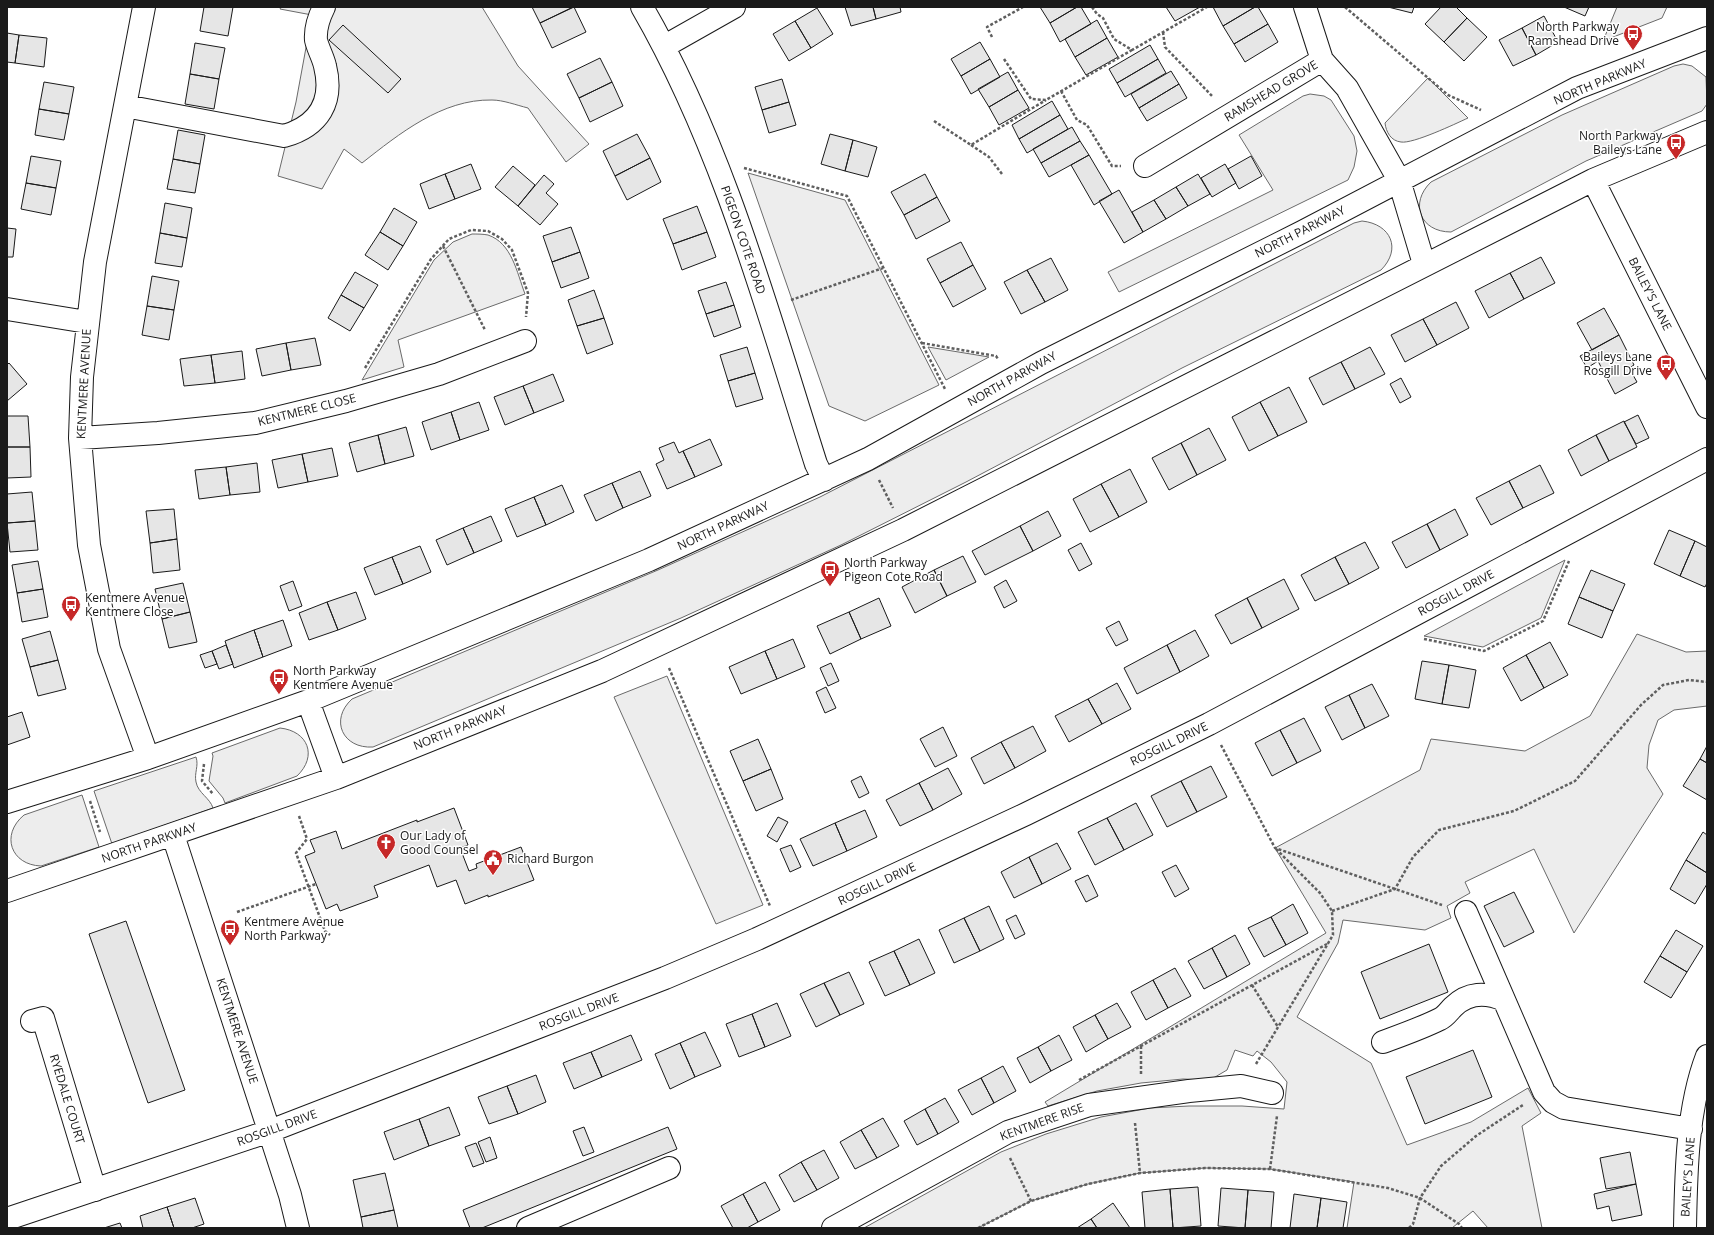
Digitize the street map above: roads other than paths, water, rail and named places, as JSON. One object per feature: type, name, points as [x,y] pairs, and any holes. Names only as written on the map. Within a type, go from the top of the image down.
[{"type":"street","points":[[125,106],[284,136],[299,132],[312,123],[324,107],[327,96],[328,81],[325,66],[316,39],[317,26],[324,7]]},
{"type":"street","name":"PIGEON COTE ROAD","points":[[642,7],[665,46],[721,176],[767,308],[816,464],[824,480]]},
{"type":"street","points":[[665,46],[734,7]]},
{"type":"street","points":[[1305,7],[1322,60]]},
{"type":"street","name":"KENTMERE AVENUE","points":[[139,8],[125,106],[95,262],[87,322],[82,377],[80,438],[89,545],[109,649],[148,758]]},
{"type":"street","name":"NORTH PARKWAY","points":[[7,802],[148,758],[308,702],[649,560],[868,459],[1009,380],[1302,232],[1577,88],[1707,38]]},
{"type":"street","name":"RAMSHEAD GROVE","points":[[1145,166],[1322,60],[1347,88],[1399,180],[1424,264]]},
{"type":"street","name":"NORTH PARKWAY","points":[[7,891],[225,818],[336,778],[602,671],[904,530],[1424,264],[1593,180],[1707,132]]},
{"type":"street","name":"BAILEY'S LANE","points":[[1593,180],[1705,400]]},
{"type":"street","points":[[7,309],[87,322]]},
{"type":"street","name":"KENTMERE CLOSE","points":[[80,438],[158,433],[255,423],[346,401],[439,374],[525,341]]},
{"type":"street","name":"ROSGILL DRIVE","points":[[7,1219],[270,1131],[666,978],[779,929],[1026,814],[1209,724],[1707,459]]},
{"type":"street","points":[[308,702],[336,778]]},
{"type":"street","name":"KENTMERE AVENUE","points":[[173,835],[270,1131],[290,1195],[298,1228]]},
{"type":"street","points":[[1466,912],[1544,1092],[1552,1102],[1564,1108],[1691,1129]]},
{"type":"street","points":[[1383,1042],[1442,1018],[1465,998],[1478,994],[1491,995],[1504,1000]]},
{"type":"street","name":"RYEDALE COURT","points":[[32,1021],[43,1018],[95,1190]]},
{"type":"street","name":"BAILEY'S LANE","points":[[1685,1228],[1686,1164],[1701,1072],[1707,1056]]},
{"type":"street","name":"KENTMERE RISE","points":[[833,1228],[1008,1132],[1089,1105],[1133,1098],[1241,1086],[1272,1093]]},
{"type":"street","points":[[528,1228],[669,1168]]},
{"type":"place","name":"North Parkway Ramshead Drive","points":[[1633,51]]},
{"type":"place","name":"North Parkway Baileys Lane","points":[[1676,160]]},
{"type":"place","name":"Baileys Lane Rosgill Drive","points":[[1666,381]]},
{"type":"place","name":"North Parkway Pigeon Cote Road","points":[[830,587]]},
{"type":"place","name":"Kentmere Avenue Kentmere Close","points":[[71,622]]},
{"type":"place","name":"North Parkway Kentmere Avenue","points":[[279,695]]},
{"type":"place","name":"Our Lady of Good Counsel","points":[[386,860]]},
{"type":"place","name":"Richard Burgon","points":[[493,876]]},
{"type":"place","name":"Kentmere Avenue North Parkway","points":[[230,946]]}]
